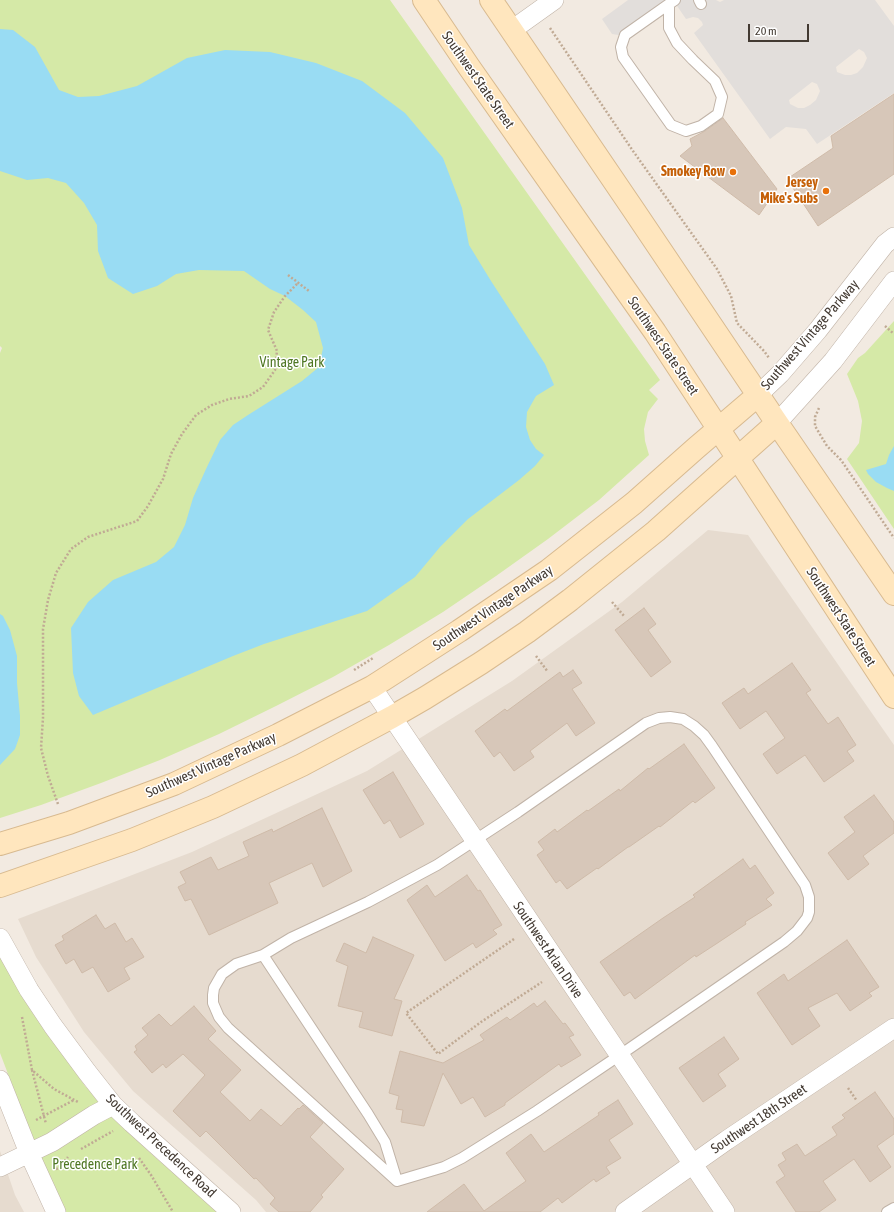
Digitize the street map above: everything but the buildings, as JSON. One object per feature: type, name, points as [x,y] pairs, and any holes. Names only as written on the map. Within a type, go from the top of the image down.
[{"type":"street","name":"Southwest State Street","points":[[424,0],[469,67],[655,332],[894,697]]},
{"type":"street","points":[[491,0],[776,423],[894,594]]},
{"type":"street","points":[[512,30],[554,0]]},
{"type":"street","name":"Southwest Vintage Parkway","points":[[0,844],[69,823],[174,784],[278,735],[372,687],[472,623],[549,570],[634,503],[758,395],[780,374],[818,330],[886,244],[894,237]]},
{"type":"street","name":"Southwest Vintage Parkway","points":[[0,886],[132,840],[213,807],[302,765],[392,717],[481,663],[527,632],[570,600],[656,531],[776,423],[834,361],[894,281]]},
{"type":"street","name":"Southwest Arlan Drive","points":[[372,687],[725,1212]]},
{"type":"street","name":"Southwest Precedence Road","points":[[0,938],[22,978],[49,1020],[87,1072],[113,1104],[132,1123],[232,1212]]},
{"type":"street","name":"Southwest 18th Street","points":[[625,1212],[692,1164],[894,1028]]},
{"type":"street","points":[[0,1080],[29,1153],[56,1212]]},
{"type":"street","points":[[0,1167],[52,1142],[113,1104]]},
{"type":"lane","points":[[672,2],[669,28],[677,43],[715,81],[722,97],[718,114],[702,126],[686,131],[671,125],[623,57],[621,47],[625,35],[672,2]]},
{"type":"lane","points":[[670,717],[683,719],[694,726],[704,735],[805,884],[809,897],[807,918],[797,931],[784,942],[537,1112],[462,1158],[435,1170],[396,1181],[228,1028],[219,1017],[213,1003],[214,988],[220,978],[236,964],[263,955],[291,938],[326,923],[437,865],[646,722],[659,718],[670,717]]},
{"type":"lane","points":[[263,955],[385,1142],[396,1181]]},
{"type":"lane","points":[[887,1212],[894,1208]]},
{"type":"path","points":[[539,11],[633,152],[717,269],[730,296],[737,323],[764,351],[780,374]]},
{"type":"path","points":[[288,275],[309,291]]},
{"type":"path","points":[[58,804],[48,776],[41,748],[43,718],[43,628],[48,600],[56,573],[71,549],[88,537],[137,521],[148,506],[163,479],[171,454],[182,434],[196,415],[212,405],[229,399],[249,396],[263,387],[275,370],[277,351],[268,330],[274,312],[285,296],[298,282]]},
{"type":"path","points":[[885,326],[894,334]]},
{"type":"path","points":[[800,398],[815,417],[815,426],[827,446],[841,460],[894,538]]},
{"type":"path","points":[[612,602],[624,616]]},
{"type":"path","points":[[536,656],[548,672]]},
{"type":"path","points":[[353,671],[375,658]]},
{"type":"path","points":[[51,806],[64,801]]},
{"type":"path","points":[[514,939],[406,1013],[438,1054],[481,1022],[542,982]]},
{"type":"path","points":[[21,1013],[32,1070],[54,1089],[82,1105],[117,1136]]},
{"type":"path","points":[[848,1088],[857,1101]]},
{"type":"path","points":[[20,1128],[74,1100]]},
{"type":"path","points":[[81,1149],[112,1131],[132,1123]]},
{"type":"path","points":[[39,1176],[59,1168],[68,1156]]},
{"type":"path","points":[[138,1156],[173,1212]]},
{"type":"shaded area","points":[[628,0],[666,0],[669,4],[625,36],[612,34],[602,19]]},
{"type":"shaded area","points":[[673,0],[716,0],[720,2],[724,0],[875,0],[894,26],[894,93],[817,144],[806,129],[786,127],[770,139],[694,33],[703,25],[702,22],[698,18],[693,17],[686,19]],"holes":[[[859,49],[864,52],[867,58],[863,67],[857,73],[851,75],[845,75],[837,72],[836,67]],[[812,82],[817,84],[820,91],[816,100],[804,108],[798,108],[790,104],[789,100]]]},
{"type":"shaded area","points":[[708,530],[748,535],[894,745],[894,1212],[266,1212],[256,1200],[133,1091],[84,1032],[36,957],[18,919],[192,852],[367,771],[512,681],[622,602]]},
{"type":"shaded area","points":[[0,1151],[15,1195],[24,1212],[0,1212]]},
{"type":"green space","name":"Vintage Park","points":[[0,0],[390,0],[660,380],[649,390],[658,399],[648,412],[644,429],[645,441],[649,455],[599,500],[548,539],[443,612],[333,677],[219,734],[160,760],[101,783],[0,818],[0,353],[2,348],[0,346]]},
{"type":"green space","points":[[894,321],[894,529],[847,459],[859,443],[862,421],[858,401],[847,374],[858,358],[865,353]]},
{"type":"green space","name":"Precedence Park","points":[[0,956],[85,1086],[131,1135],[220,1212],[66,1212],[41,1160],[0,1053]]},
{"type":"water","points":[[0,29],[13,30],[35,47],[59,90],[78,97],[99,96],[137,86],[187,58],[225,50],[270,52],[316,63],[362,81],[405,113],[443,158],[462,208],[469,245],[545,364],[554,385],[536,396],[527,412],[526,427],[530,440],[536,449],[544,455],[535,466],[519,480],[468,519],[440,547],[415,577],[367,611],[264,644],[93,715],[79,696],[73,673],[71,628],[88,602],[113,580],[156,562],[174,547],[185,525],[193,498],[220,440],[233,425],[302,381],[319,367],[323,348],[316,322],[285,296],[270,289],[244,271],[199,270],[176,274],[157,286],[133,294],[108,278],[98,251],[97,225],[84,203],[66,183],[48,178],[27,180],[0,171]]},
{"type":"water","points":[[894,446],[894,491],[876,482],[866,470],[886,464]]},
{"type":"water","points":[[0,614],[3,616],[10,630],[17,656],[20,735],[15,749],[0,765]]},
{"type":"place","name":"Smokey Row","points":[[733,172]]},
{"type":"place","name":"Jersey Mike's Subs","points":[[826,191]]}]
